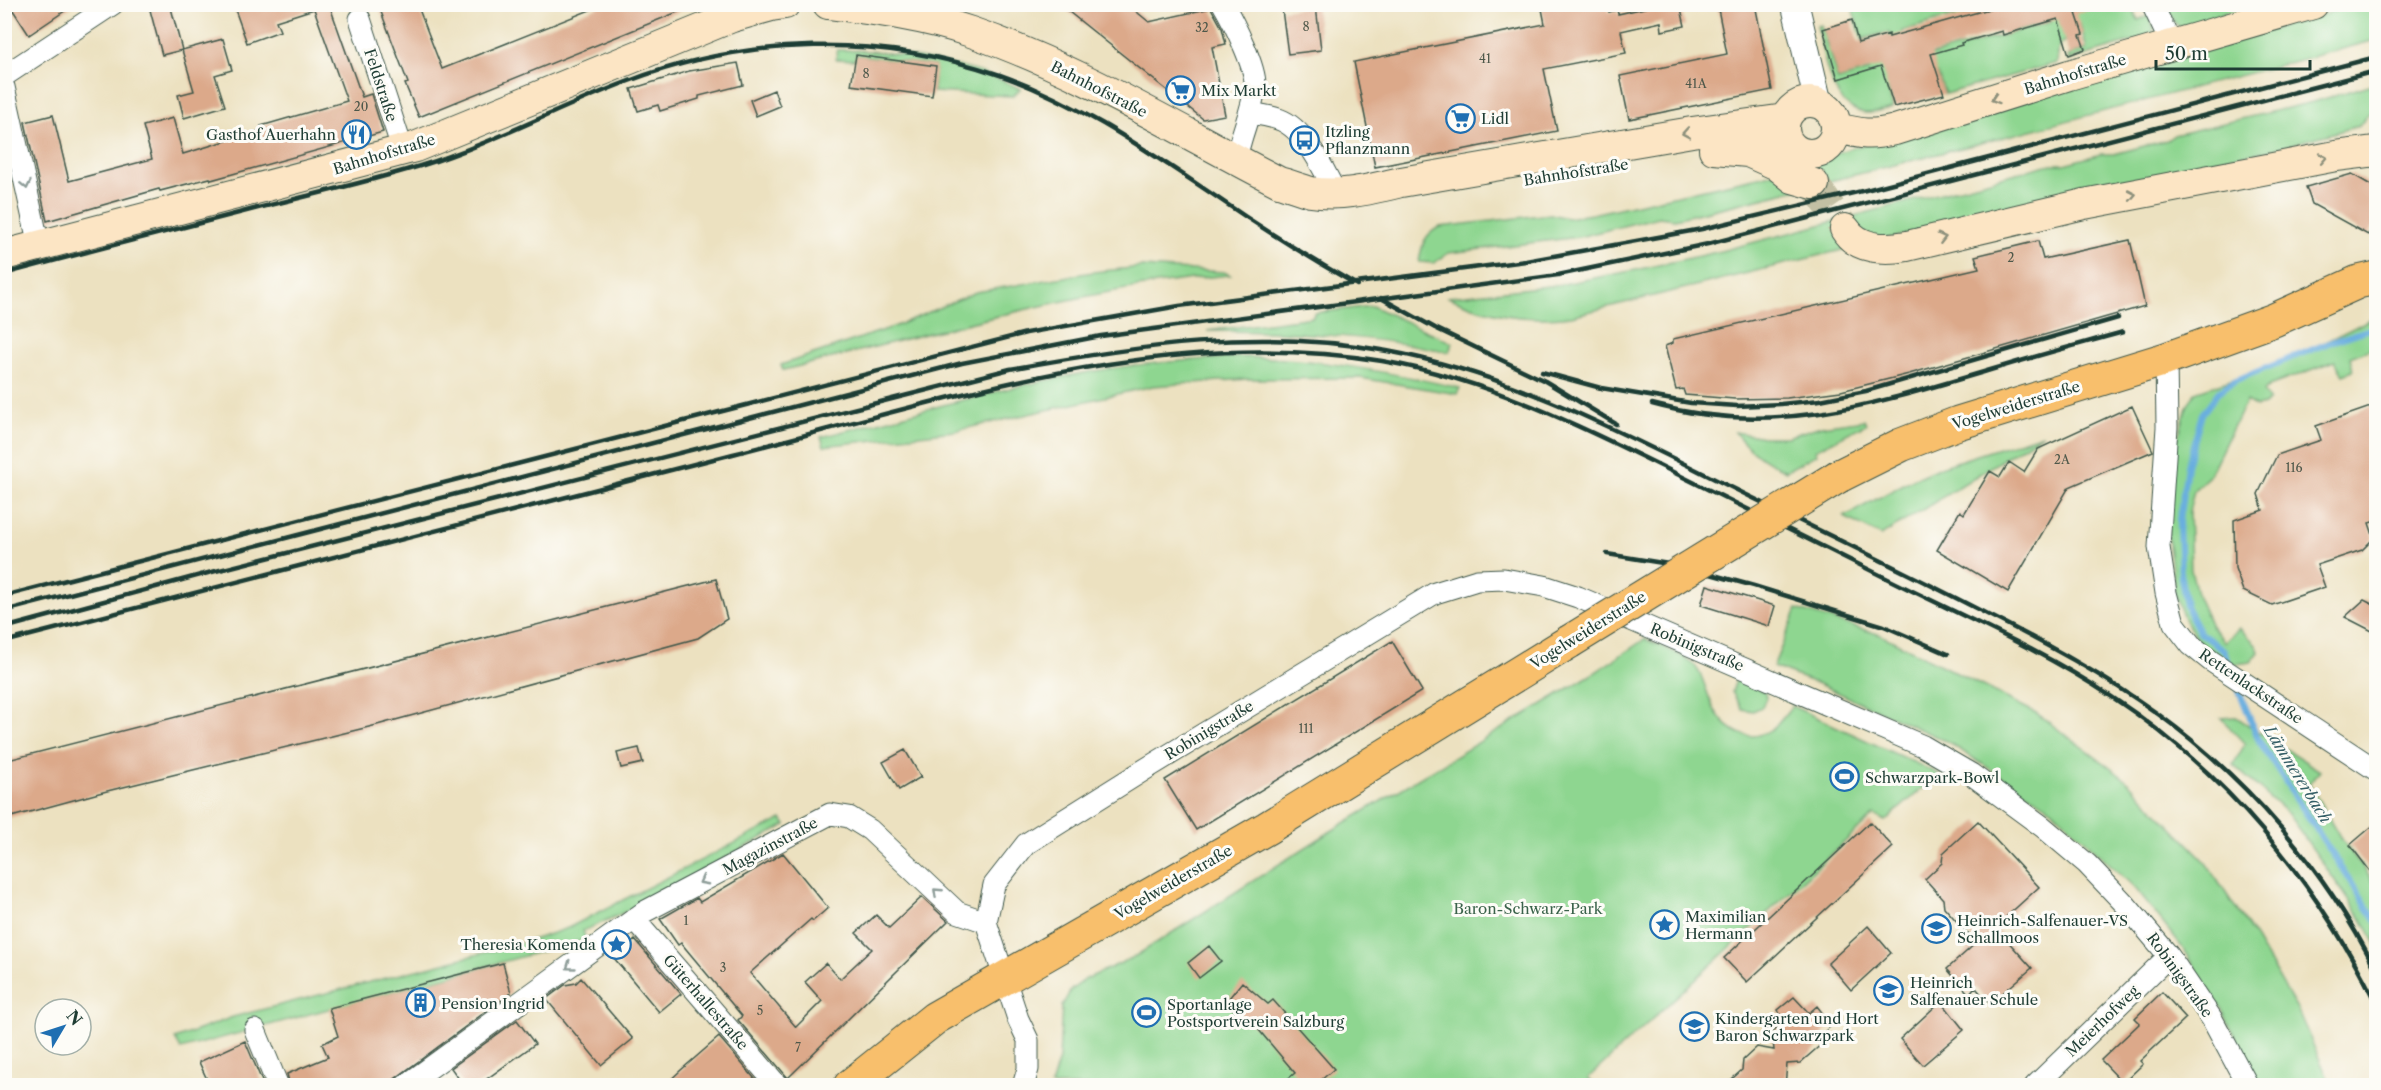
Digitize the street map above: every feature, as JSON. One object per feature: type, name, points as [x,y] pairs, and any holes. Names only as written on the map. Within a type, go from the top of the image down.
[{"type":"main road","name":"Bahnhofstraße","points":[[4,255],[403,151],[732,17],[785,4]]},
{"type":"main road","name":"Bahnhofstraße","points":[[828,4],[895,13],[969,31],[1003,44],[1067,71],[1279,182],[1311,192],[1349,192],[1404,199],[1713,149],[1740,141],[1792,139]]},
{"type":"main road","name":"Bahnhofstraße","points":[[1349,192],[1692,132],[1792,139],[1818,153],[1826,149],[1835,136],[1837,128],[1860,135],[1873,135],[1895,130],[2069,75],[2172,46],[2275,10],[2313,4]]},
{"type":"main road","name":"Bahnhofstraße","points":[[1792,139],[1794,106],[1809,101],[1818,102]]},
{"type":"main road","points":[[1818,102],[1832,112],[1837,128]]},
{"type":"main road","points":[[1713,149],[1748,152],[1777,165],[1793,178],[1814,184],[1792,139]]},
{"type":"main road","points":[[1845,229],[1855,240],[1869,246],[1884,248],[1907,246],[2084,204],[2336,156],[2375,152]]},
{"type":"main road","name":"Vogelweiderstraße","points":[[850,1086],[935,1018],[1267,828],[1839,476],[1901,445],[1958,423],[2166,359],[2274,320],[2370,273]]},
{"type":"street","points":[[4,76],[112,4]]},
{"type":"street","points":[[1223,4],[1243,44],[1256,84],[1236,160]]},
{"type":"street","points":[[1796,4],[1818,102]]},
{"type":"street","points":[[2152,4],[2172,46]]},
{"type":"street","name":"Feldstraße","points":[[360,19],[403,151]]},
{"type":"street","points":[[4,87],[39,246]]},
{"type":"street","points":[[1250,113],[1284,121],[1304,140],[1327,174],[1349,192]]},
{"type":"street","name":"Rettenlackstraße","points":[[2166,359],[2167,427],[2159,547],[2166,593],[2175,623],[2191,645],[2211,661],[2376,770]]},
{"type":"street","name":"Robinigstraße","points":[[986,922],[994,885],[1026,844],[1435,593],[1477,580],[1504,579],[1544,586],[1578,597],[1923,746],[1971,774],[2078,856],[2126,903],[2169,956],[2212,1019],[2248,1086]]},
{"type":"street","name":"Magazinstraße","points":[[405,1086],[429,1078],[634,919],[830,814],[849,817],[870,830],[957,912],[986,922]]},
{"type":"street","name":"Güterhallestraße","points":[[634,919],[778,1086]]},
{"type":"street","points":[[986,922],[1018,1019],[1028,1040],[1028,1069],[1023,1086]]},
{"type":"street","name":"Meierhofweg","points":[[2035,1086],[2169,956]]},
{"type":"street","points":[[255,1030],[278,1086]]},
{"type":"green space","points":[[1861,5],[2003,5],[1994,7],[1996,16],[1986,19],[1983,10],[1964,16],[1958,28],[1954,16],[1902,31],[1911,61],[2051,22],[2047,5],[2131,5],[2138,20],[2148,16],[2154,28],[2151,36],[2069,60],[2068,56],[2087,49],[2080,24],[2063,29],[2066,40],[2059,45],[2057,63],[1945,94],[1938,74],[1888,89],[1893,108],[1865,113],[1853,109],[1836,91],[1826,65],[1817,26],[1821,25],[1838,80],[1869,71],[1863,41],[1869,40],[1876,65],[1897,58],[1889,32],[1862,39],[1852,7]]},
{"type":"green space","points":[[2166,5],[2252,5],[2180,27],[2175,23]]},
{"type":"green space","points":[[2356,5],[2376,5],[2376,40],[1939,154],[1675,219],[1659,217],[1579,237],[1449,253],[1434,263],[1419,262],[1424,241],[1439,227],[1551,214],[1567,218],[1763,176],[1855,147]]},
{"type":"green space","points":[[837,50],[881,52],[931,60],[1002,80],[1020,89],[1013,96],[933,92],[935,66],[856,55],[855,60],[836,59]]},
{"type":"green space","points":[[2376,83],[2376,110],[2370,112],[2359,126],[2266,151],[2207,161],[2207,171],[2023,206],[1571,316],[1539,318],[1508,316],[1492,313],[1448,297],[1558,285],[1717,252],[2051,164],[2064,164],[2101,154],[2114,154],[2167,140],[2174,135],[2317,101]]},
{"type":"green space","points":[[1142,267],[1224,272],[1230,275],[1173,282],[1061,302],[783,370],[781,365],[896,326],[976,292],[1093,272]]},
{"type":"green space","points":[[1372,306],[1453,343],[1449,352],[1328,335],[1207,331],[1313,317],[1314,313]]},
{"type":"green space","points":[[2376,316],[2376,347],[2350,357],[2353,371],[2343,375],[2335,361],[2269,386],[2263,391],[2269,400],[2264,405],[2257,407],[2246,401],[2209,476],[2194,490],[2189,512],[2191,570],[2198,597],[2211,626],[2225,642],[2239,628],[2257,645],[2259,652],[2251,662],[2236,664],[2217,659],[2201,644],[2185,621],[2175,596],[2167,528],[2177,441],[2187,407],[2195,392],[2287,358],[2332,339]]},
{"type":"green space","points":[[1243,357],[1325,363],[1379,371],[1460,388],[1457,394],[1360,378],[1247,379],[1153,386],[954,431],[824,446],[821,437],[1051,379],[1144,364]]},
{"type":"green space","points":[[1864,420],[1866,424],[1815,450],[1817,454],[1786,471],[1758,455],[1735,432],[1764,437],[1787,437],[1821,426]]},
{"type":"green space","points":[[2043,434],[1881,536],[1844,517],[1911,480],[1943,466]]},
{"type":"green space","points":[[1797,609],[1881,635],[2036,713],[2125,779],[2204,860],[2256,939],[2298,1011],[2331,1085],[2260,1085],[2221,1008],[2185,951],[2135,888],[2052,809],[1948,742],[1821,685],[1773,667]]},
{"type":"green space","name":"Baron-Schwarz-Park","points":[[1645,639],[1686,658],[1696,667],[1716,712],[1733,730],[1754,736],[1762,734],[1779,722],[1792,706],[1939,774],[1885,821],[1874,815],[1588,1078],[1594,1085],[1051,1086],[1059,1059],[1062,1006],[1071,990],[1086,979],[1134,957],[1328,833],[1594,673]]},
{"type":"green space","points":[[1736,680],[1765,692],[1766,698],[1762,707],[1753,711],[1742,709],[1732,692]]},
{"type":"green space","points":[[2236,717],[2320,771],[2309,784],[2342,840],[2376,885],[2376,944],[2360,916],[2288,814],[2233,765],[2245,744],[2221,718]]},
{"type":"green space","points":[[782,819],[786,825],[625,912],[583,931],[587,943],[580,941],[181,1049],[175,1039],[233,1017],[526,942],[568,928]]},
{"type":"building","points":[[9,4],[75,4],[29,35]]},
{"type":"building","points":[[170,4],[182,50],[162,55],[150,10]]},
{"type":"building","points":[[233,4],[329,4],[362,97],[371,94],[383,132],[211,180],[210,178],[160,191],[159,189],[47,221],[25,122],[53,115],[69,181],[152,159],[143,126],[173,118],[183,154],[262,130],[261,126],[347,101],[314,9],[276,21],[280,31],[247,43]]},
{"type":"building","points":[[378,4],[417,4],[442,69],[605,4],[695,5],[419,117],[405,84],[408,83]]},
{"type":"building","points":[[1059,4],[1127,4],[1149,22],[1211,8],[1222,28],[1226,44],[1212,47],[1225,115],[1203,119]]},
{"type":"building","points":[[1541,4],[1608,4],[1609,12],[1617,10],[1618,14],[1662,4],[1680,4],[1685,26],[1662,31],[1661,22],[1621,31],[1626,53],[1544,69],[1557,131],[1375,167],[1354,62],[1545,24]]},
{"type":"building","points":[[1717,4],[1755,4],[1772,90],[1629,119],[1620,76],[1727,54]]},
{"type":"building","points":[[2007,4],[2091,4],[2092,9],[2076,13],[2085,49],[2069,55],[2058,19],[2003,35],[2002,31],[1961,43],[1962,45],[1931,54],[1944,94],[1894,107],[1881,66],[1838,79],[1823,29],[1852,20],[1858,43],[1889,34],[1889,37]]},
{"type":"building","points":[[1316,6],[1321,50],[1288,54],[1282,10]]},
{"type":"building","points":[[223,39],[232,70],[215,75],[225,106],[184,118],[178,95],[194,91],[182,50]]},
{"type":"building","points":[[856,55],[936,66],[932,96],[851,85]]},
{"type":"building","points":[[738,63],[743,85],[699,96],[699,99],[660,111],[658,105],[638,111],[631,89],[689,71]]},
{"type":"building","points":[[774,90],[780,106],[756,116],[750,100]]},
{"type":"building","points":[[2352,174],[2376,188],[2376,221],[2368,235],[2312,204],[2306,187]]},
{"type":"building","points":[[2130,240],[2145,306],[1909,374],[1841,391],[1787,398],[1735,399],[1685,395],[1683,389],[1676,390],[1665,346],[1673,343],[1673,339],[1979,268],[1975,256],[2038,241],[2043,259]]},
{"type":"building","points":[[2376,405],[2376,521],[2369,523],[2374,538],[2362,550],[2317,565],[2325,587],[2272,605],[2243,591],[2235,568],[2234,520],[2263,510],[2258,494],[2277,455],[2321,440],[2316,426]]},
{"type":"building","points":[[2132,406],[2153,451],[2069,487],[2008,592],[1937,550],[1960,511],[1964,514],[1990,471],[2000,477],[2009,462],[2024,472],[2038,449]]},
{"type":"building","points":[[716,579],[727,619],[698,638],[377,725],[99,793],[4,819],[4,761]]},
{"type":"building","points":[[1707,585],[1775,606],[1769,626],[1701,605]]},
{"type":"building","points":[[2364,600],[2376,606],[2376,633],[2345,617]]},
{"type":"building","points":[[1392,641],[1422,691],[1196,830],[1165,780]]},
{"type":"building","points":[[639,748],[643,763],[621,768],[617,753]]},
{"type":"building","points":[[905,750],[921,777],[899,790],[883,762]]},
{"type":"building","points":[[1978,821],[2039,887],[1995,927],[2032,968],[1990,1004],[1975,987],[1969,994],[1947,969],[1976,943],[1944,907],[1943,899],[1925,879],[1942,863],[1943,853]]},
{"type":"building","points":[[1870,822],[1893,847],[1747,982],[1724,958]]},
{"type":"building","points":[[2376,823],[2376,879],[2350,845]]},
{"type":"building","points":[[783,853],[828,908],[813,921],[811,919],[750,973],[796,1027],[822,1001],[805,982],[826,963],[840,979],[872,949],[856,933],[876,915],[889,928],[922,897],[948,921],[788,1078],[738,1020],[742,1016],[681,943],[678,945],[660,919],[697,898],[700,902]]},
{"type":"building","points":[[1868,926],[1891,953],[1851,990],[1828,963]]},
{"type":"building","points":[[635,940],[681,994],[659,1012],[614,958]]},
{"type":"building","points":[[1209,946],[1221,961],[1199,978],[1188,963]]},
{"type":"building","points":[[503,963],[511,993],[385,1086],[290,1086],[287,1074],[328,1057],[322,1044],[338,1036],[329,1008]]},
{"type":"building","points":[[581,978],[633,1039],[601,1065],[546,999],[565,985],[576,983]]},
{"type":"building","points":[[1242,982],[1268,1004],[1273,1000],[1334,1069],[1314,1086],[1279,1086],[1295,1073],[1258,1029],[1225,1003]]},
{"type":"building","points":[[2162,992],[2186,1018],[2140,1061],[2143,1064],[2123,1083],[2101,1060],[2140,1023],[2135,1018]]},
{"type":"building","points":[[1794,997],[1809,1013],[1817,1006],[1832,1025],[1823,1033],[1823,1043],[1800,1063],[1787,1064],[1785,1086],[1724,1086],[1742,1070],[1743,1060],[1757,1047],[1774,1050],[1772,1032],[1784,1022],[1778,1010]]},
{"type":"building","points":[[1941,1001],[1964,1030],[1923,1065],[1900,1039]]},
{"type":"building","points":[[517,1020],[535,1044],[477,1086],[464,1086],[451,1068]]},
{"type":"building","points":[[719,1037],[761,1086],[664,1086],[681,1070]]},
{"type":"building","points":[[245,1041],[264,1086],[210,1086],[199,1062]]},
{"type":"waterway","name":"Lämmererbach","points":[[2229,664],[2224,650],[2200,633],[2186,606],[2181,578],[2179,521],[2187,466],[2202,414],[2219,391],[2236,380],[2331,342],[2376,327]]},
{"type":"waterway","name":"Lämmererbach","points":[[2238,688],[2259,741],[2376,921]]},
{"type":"tunnel","points":[[1814,184],[1845,229]]},
{"type":"railway","points":[[4,274],[420,166],[473,147],[603,91],[674,66],[720,55],[814,46],[861,47],[908,52],[955,62],[1029,86],[1085,113],[1267,231],[1357,285]]},
{"type":"railway","points":[[4,596],[1026,333],[1179,306],[1526,261],[1702,229],[1866,190],[2376,57]]},
{"type":"railway","points":[[4,611],[962,363],[1101,336],[1558,275],[1708,244],[2376,71]]},
{"type":"railway","points":[[1381,298],[1435,328],[1545,381],[1616,424]]},
{"type":"railway","points":[[1542,372],[1601,388],[1691,403],[1737,406],[1781,404],[1820,400],[1866,391],[2118,318]]},
{"type":"railway","points":[[1652,404],[1696,413],[1739,418],[1821,413],[1945,384],[2123,332]]},
{"type":"railway","points":[[4,628],[208,573],[1010,369],[1104,353],[1198,342],[1293,340],[1340,344],[1387,351],[1435,362],[1483,376],[1575,412],[1929,584],[2096,673],[2158,714],[2191,740],[2254,798],[2309,862],[2334,897],[2376,970]]},
{"type":"railway","points":[[4,642],[892,412],[1054,374],[1135,360],[1217,352],[1299,352],[1382,361],[1421,369],[1496,392],[1570,422],[2002,635],[2058,664],[2112,697],[2154,727],[2193,760],[2264,832],[2296,872],[2325,914],[2376,1003]]},
{"type":"railway","points":[[1607,554],[1681,566],[1754,586],[1884,626],[1948,654]]},
{"type":"place","name":"Mix Markt","points":[[1180,90]]},
{"type":"place","name":"Lidl","points":[[1460,118]]},
{"type":"place","name":"Gasthof Auerhahn","points":[[357,134]]},
{"type":"place","name":"Itzling Pflanzmann","points":[[1304,140]]},
{"type":"place","name":"Schwarzpark-Bowl","points":[[1844,777]]},
{"type":"place","name":"Maximilian Hermann","points":[[1664,925]]},
{"type":"place","name":"Heinrich-Salfenauer-VS Schallmoos","points":[[1936,929]]},
{"type":"place","name":"Theresia Komenda","points":[[617,944]]},
{"type":"place","name":"Heinrich Salfenauer Schule","points":[[1889,991]]},
{"type":"place","name":"Pension Ingrid","points":[[420,1003]]},
{"type":"place","name":"Sportanlage Postsportverein Salzburg","points":[[1146,1013]]},
{"type":"place","name":"Kindergarten und Hort Baron Schwarzpark","points":[[1694,1027]]}]
